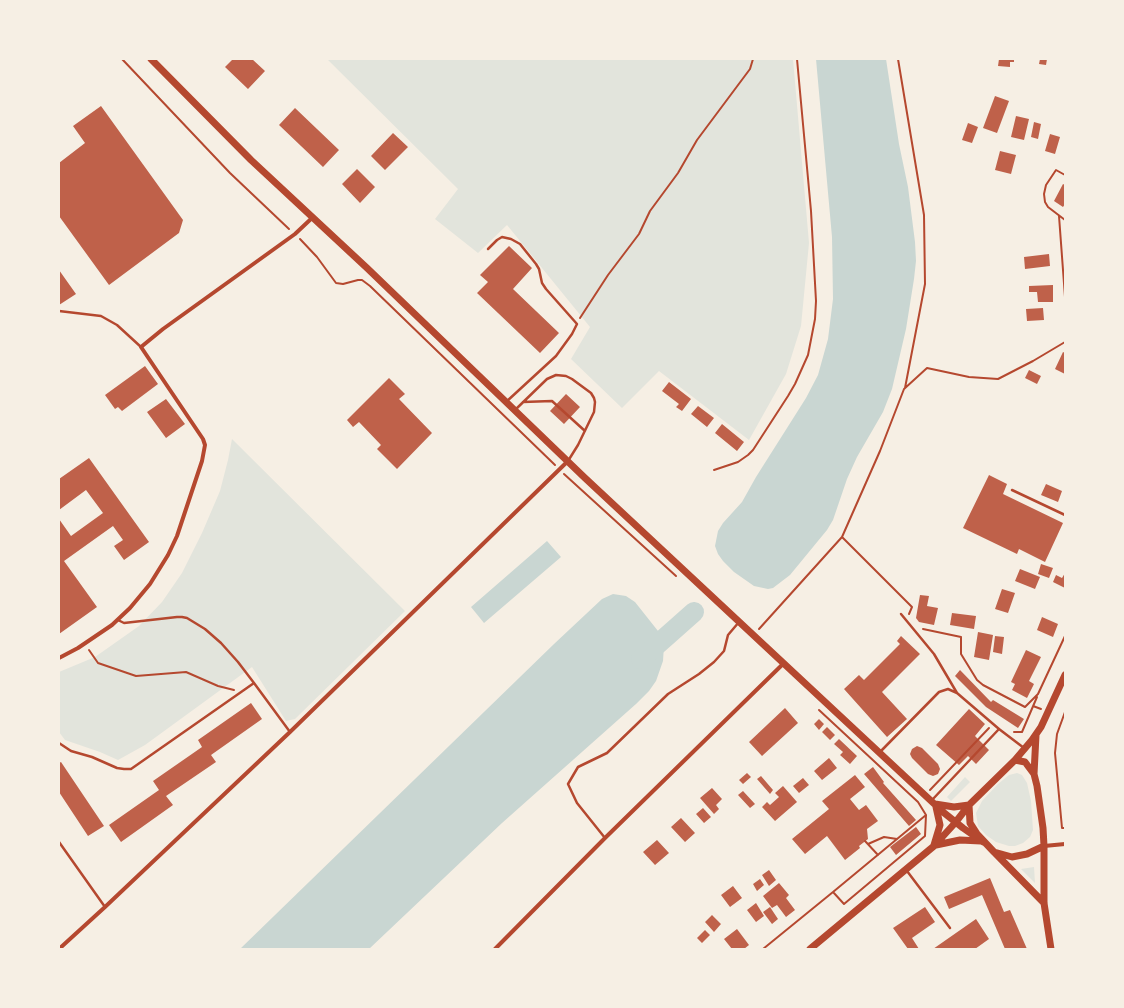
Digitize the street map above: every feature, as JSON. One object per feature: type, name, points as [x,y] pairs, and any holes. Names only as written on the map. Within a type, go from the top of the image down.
[{"type":"main road","points":[[151,59],[246,156],[367,268],[506,403],[933,803],[994,852],[1044,903]]},
{"type":"main road","points":[[810,949],[934,846],[956,823],[969,805],[1015,760],[1036,735],[1065,674]]},
{"type":"main road","points":[[1036,735],[1034,774],[1040,803],[1044,846],[1044,903],[1051,949]]},
{"type":"main road","points":[[1015,760],[1026,762],[1034,774]]},
{"type":"main road","points":[[933,803],[954,807],[969,805]]},
{"type":"main road","points":[[933,803],[940,825],[934,846]]},
{"type":"main road","points":[[969,805],[970,824],[983,842]]},
{"type":"main road","points":[[934,846],[952,840],[983,842]]},
{"type":"main road","points":[[994,852],[1012,857],[1027,854],[1044,846]]},
{"type":"street","points":[[59,658],[99,635],[118,620],[145,590],[168,555],[177,536],[204,452],[205,445],[203,439],[141,347],[163,328],[295,234],[312,218]]},
{"type":"street","points":[[59,949],[290,732],[568,461]]},
{"type":"street","points":[[495,949],[605,838],[784,663]]},
{"type":"street","points":[[1044,846],[1065,844]]},
{"type":"lane","points":[[488,249],[502,237],[511,239],[520,244],[539,269],[542,283],[546,289],[577,324],[566,344],[556,356],[506,403]]},
{"type":"lane","points":[[59,311],[101,316],[121,328],[141,347]]},
{"type":"lane","points":[[514,410],[550,377],[569,377],[591,393],[596,407],[585,431],[568,461]]},
{"type":"lane","points":[[522,402],[552,401],[585,431]]},
{"type":"lane","points":[[1012,490],[1065,514]]},
{"type":"lane","points":[[901,614],[934,654],[957,693]]},
{"type":"lane","points":[[118,620],[124,623],[182,617],[187,618],[205,629],[221,643],[238,662],[290,732]]},
{"type":"lane","points":[[605,838],[577,803],[568,784],[578,767],[607,753],[668,694],[699,674],[714,662],[724,651],[728,635],[740,621]]},
{"type":"lane","points":[[59,743],[71,751],[92,757],[118,768],[130,768],[139,764],[254,683]]},
{"type":"lane","points":[[880,753],[939,692],[948,689],[957,693],[1025,749]]},
{"type":"lane","points":[[933,803],[999,729]]},
{"type":"lane","points":[[59,842],[105,907]]},
{"type":"lane","points":[[906,869],[950,928]]},
{"type":"path","points":[[122,59],[230,173],[317,256],[336,283],[343,284],[358,280],[366,282],[560,470],[681,581]]},
{"type":"path","points":[[577,324],[608,275],[639,234],[650,211],[678,172],[697,140],[750,69],[754,59]]},
{"type":"path","points":[[714,470],[738,462],[753,450],[795,384],[808,355],[815,319],[816,286],[811,211],[797,59]]},
{"type":"path","points":[[754,634],[842,537],[880,451],[904,389],[925,284],[924,215],[898,59]]},
{"type":"path","points":[[1065,175],[1056,170],[1046,185],[1044,194],[1045,202],[1048,207],[1065,220]]},
{"type":"path","points":[[1059,216],[1065,297]]},
{"type":"path","points":[[904,389],[926,368],[969,377],[998,379],[1065,342]]},
{"type":"path","points":[[842,537],[912,607],[906,620]]},
{"type":"path","points":[[912,627],[961,637],[961,654],[977,680],[983,685],[1025,708],[1038,694],[1065,636]]},
{"type":"path","points":[[84,644],[98,663],[136,676],[186,672],[218,686],[242,691]]},
{"type":"path","points":[[816,707],[918,802],[926,815],[925,836],[844,904],[833,892]]},
{"type":"path","points":[[1065,712],[1057,734],[1055,753],[1062,828],[1065,828]]},
{"type":"path","points":[[764,949],[926,815]]},
{"type":"path","points":[[868,844],[884,837],[898,839]]},
{"type":"path","points":[[865,841],[878,855]]},
{"type":"shaded area","points":[[327,59],[793,59],[809,243],[801,326],[786,374],[749,440],[659,371],[622,408],[571,359],[590,327],[507,225],[478,253],[435,219],[458,189]]},
{"type":"shaded area","points":[[816,59],[886,59],[899,144],[908,187],[916,261],[906,329],[892,389],[883,412],[857,457],[847,479],[833,520],[827,530],[790,575],[773,588],[768,589],[754,586],[734,572],[723,561],[715,546],[718,531],[723,523],[742,502],[806,398],[818,375],[828,339],[833,299],[832,237]]},
{"type":"shaded area","points":[[232,439],[405,611],[295,719],[286,721],[252,667],[145,745],[118,760],[65,740],[59,732],[59,672],[95,657],[139,626],[162,602],[182,573],[202,533],[220,491]]},
{"type":"shaded area","points":[[547,541],[561,557],[484,623],[471,607]]},
{"type":"shaded area","points":[[613,594],[626,596],[635,602],[658,631],[664,645],[663,661],[656,681],[649,691],[636,704],[502,823],[369,949],[240,949],[554,644],[602,599]]},
{"type":"shaded area","points":[[1017,773],[1022,775],[1027,783],[1031,801],[1033,830],[1030,837],[1023,843],[1015,846],[1009,846],[996,842],[986,835],[978,826],[976,813],[982,801],[998,784],[1009,775]]},
{"type":"shaded area","points":[[965,777],[970,782],[951,801],[947,797]]},
{"type":"shaded area","points":[[1034,867],[1035,883],[1021,869]]},
{"type":"building","points":[[233,59],[252,59],[265,71],[248,89],[225,67]]},
{"type":"building","points":[[999,59],[1014,59],[1014,62],[1010,62],[1010,67],[998,66]]},
{"type":"building","points":[[1040,59],[1047,59],[1046,65],[1039,64]]},
{"type":"building","points":[[995,96],[1009,101],[997,133],[983,128]]},
{"type":"building","points":[[101,106],[183,220],[179,233],[109,285],[59,216],[59,163],[85,143],[73,126]]},
{"type":"building","points":[[295,108],[339,150],[323,167],[279,125]]},
{"type":"building","points":[[1016,116],[1029,119],[1024,140],[1011,137]]},
{"type":"building","points":[[1034,122],[1041,124],[1038,139],[1031,137]]},
{"type":"building","points":[[968,123],[978,127],[972,143],[962,140]]},
{"type":"building","points":[[393,133],[408,147],[385,170],[371,156]]},
{"type":"building","points":[[1050,134],[1060,137],[1055,154],[1045,151]]},
{"type":"building","points":[[1000,151],[1016,155],[1011,174],[995,170]]},
{"type":"building","points":[[357,169],[375,187],[360,203],[342,184]]},
{"type":"building","points":[[1063,184],[1065,185],[1065,204],[1063,207],[1054,201]]},
{"type":"building","points":[[509,246],[532,268],[513,289],[559,333],[540,353],[477,293],[488,282],[480,275]]},
{"type":"building","points":[[1049,254],[1050,266],[1025,269],[1024,257]]},
{"type":"building","points":[[59,270],[76,294],[59,305]]},
{"type":"building","points":[[1053,285],[1053,302],[1038,302],[1037,292],[1029,292],[1029,286]]},
{"type":"building","points":[[1043,308],[1044,320],[1027,321],[1026,309]]},
{"type":"building","points":[[1063,352],[1065,353],[1065,374],[1055,369]]},
{"type":"building","points":[[145,366],[158,384],[122,411],[118,407],[115,409],[105,395]]},
{"type":"building","points":[[1029,370],[1041,376],[1037,384],[1025,378]]},
{"type":"building","points":[[389,378],[405,394],[399,399],[432,433],[397,469],[377,449],[381,445],[359,422],[353,427],[347,420]]},
{"type":"building","points":[[669,382],[691,399],[682,411],[676,407],[679,404],[662,391]]},
{"type":"building","points":[[566,394],[580,407],[564,424],[550,411]]},
{"type":"building","points":[[166,399],[185,424],[166,438],[147,412]]},
{"type":"building","points":[[698,406],[714,418],[707,427],[691,414]]},
{"type":"building","points":[[722,424],[744,442],[737,451],[715,433]]},
{"type":"building","points":[[89,458],[149,542],[124,560],[114,546],[123,540],[113,526],[64,561],[97,607],[59,634],[59,519],[71,536],[103,513],[86,490],[59,510],[59,479]]},
{"type":"building","points":[[989,475],[1007,484],[1003,494],[1063,523],[1045,562],[1019,549],[1017,554],[963,528]]},
{"type":"building","points":[[1046,484],[1062,491],[1058,502],[1041,495]]},
{"type":"building","points":[[1041,564],[1053,568],[1049,578],[1038,574]]},
{"type":"building","points":[[1020,569],[1040,577],[1035,589],[1015,581]]},
{"type":"building","points":[[1065,573],[1065,588],[1053,582],[1056,575],[1062,578]]},
{"type":"building","points":[[1002,589],[1015,593],[1008,613],[995,609]]},
{"type":"building","points":[[920,595],[929,596],[927,606],[938,608],[934,625],[919,622],[916,618]]},
{"type":"building","points":[[952,613],[976,616],[974,629],[950,625]]},
{"type":"building","points":[[1042,617],[1058,624],[1053,637],[1037,630]]},
{"type":"building","points":[[978,632],[993,635],[989,660],[974,657]]},
{"type":"building","points":[[901,636],[920,654],[882,692],[907,719],[887,737],[844,689],[859,675],[864,680],[900,644],[897,641]]},
{"type":"building","points":[[995,636],[1004,637],[1002,654],[993,652]]},
{"type":"building","points":[[1026,650],[1041,657],[1029,681],[1034,684],[1027,698],[1012,690],[1015,684],[1011,682]]},
{"type":"building","points":[[960,670],[991,702],[993,700],[1024,719],[1018,728],[986,707],[955,676]]},
{"type":"building","points":[[251,703],[262,719],[211,755],[216,762],[166,796],[173,805],[121,842],[109,825],[159,790],[153,781],[202,747],[198,740]]},
{"type":"building","points":[[785,708],[798,723],[762,756],[749,742]]},
{"type":"building","points":[[969,709],[985,724],[975,736],[989,750],[976,764],[968,756],[959,765],[936,745]]},
{"type":"building","points":[[819,719],[824,724],[819,730],[814,724]]},
{"type":"building","points":[[827,727],[835,735],[830,740],[822,732]]},
{"type":"building","points":[[839,739],[857,756],[850,764],[840,755],[843,752],[834,744]]},
{"type":"building","points":[[917,746],[922,748],[938,764],[940,769],[938,774],[933,776],[928,774],[912,758],[910,754],[912,749]]},
{"type":"building","points":[[829,758],[837,768],[822,780],[814,771]]},
{"type":"building","points":[[61,762],[104,826],[88,836],[59,792],[59,763]]},
{"type":"building","points":[[873,767],[884,782],[883,783],[916,820],[909,826],[864,774]]},
{"type":"building","points":[[747,773],[751,777],[743,784],[739,780]]},
{"type":"building","points":[[855,775],[865,787],[850,799],[859,810],[866,805],[878,821],[867,829],[868,839],[859,846],[860,848],[845,860],[827,836],[805,854],[792,839],[829,809],[822,801]]},
{"type":"building","points":[[761,776],[773,790],[770,794],[757,779]]},
{"type":"building","points":[[803,778],[809,785],[799,793],[793,786]]},
{"type":"building","points":[[783,786],[797,802],[775,821],[762,807],[767,802],[770,805],[779,797],[775,793]]},
{"type":"building","points":[[712,788],[722,799],[716,805],[719,809],[714,814],[700,798]]},
{"type":"building","points":[[743,791],[755,804],[750,808],[738,795]]},
{"type":"building","points":[[703,808],[711,817],[704,823],[696,814]]},
{"type":"building","points":[[681,818],[695,833],[685,842],[671,827]]},
{"type":"building","points":[[916,827],[921,834],[896,855],[890,847]]},
{"type":"building","points":[[657,840],[669,853],[655,865],[643,852]]},
{"type":"building","points":[[769,870],[776,880],[769,886],[762,875]]},
{"type":"building","points":[[990,878],[1004,912],[1010,910],[1027,949],[1005,949],[982,895],[949,909],[944,897]]},
{"type":"building","points":[[760,879],[764,885],[757,891],[753,884]]},
{"type":"building","points":[[779,883],[789,895],[786,898],[795,910],[786,917],[777,905],[772,908],[763,896]]},
{"type":"building","points":[[733,886],[742,898],[730,907],[721,895]]},
{"type":"building","points":[[756,903],[764,916],[756,922],[747,910]]},
{"type":"building","points":[[770,907],[778,919],[772,924],[763,912]]},
{"type":"building","points":[[925,907],[935,922],[912,938],[919,949],[908,949],[893,928]]},
{"type":"building","points":[[712,915],[721,924],[714,932],[705,922]]},
{"type":"building","points":[[976,919],[989,939],[975,949],[933,949]]},
{"type":"building","points":[[737,929],[749,945],[744,949],[732,949],[724,939]]},
{"type":"building","points":[[705,930],[710,935],[702,943],[697,938]]},
{"type":"waterway","points":[[641,659],[694,612]]}]
